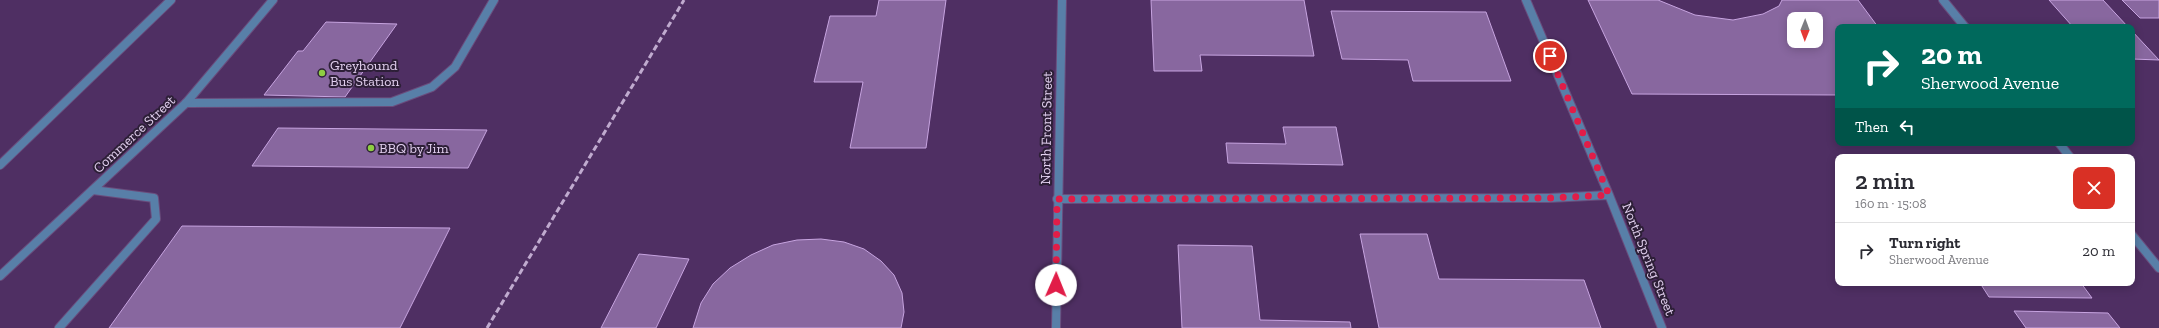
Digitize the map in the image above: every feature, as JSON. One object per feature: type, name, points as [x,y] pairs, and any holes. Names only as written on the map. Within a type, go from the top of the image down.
[{"type":"street","points":[[0,165],[171,0]]},
{"type":"street","name":"Commerce Street","points":[[0,276],[186,103],[273,0]]},
{"type":"street","points":[[186,103],[392,102],[432,87],[455,67],[494,0]]},
{"type":"street","name":"North Front Street","points":[[1056,328],[1057,199],[1062,0]]},
{"type":"street","name":"North Spring Street","points":[[1526,0],[1609,195],[1662,328]]},
{"type":"street","points":[[1944,0],[1963,24]]},
{"type":"street","points":[[2061,146],[2068,154]]},
{"type":"street","points":[[59,328],[156,219],[154,198],[93,190]]},
{"type":"street","points":[[1057,199],[1542,198],[1609,195]]},
{"type":"street","points":[[2135,239],[2159,268]]},
{"type":"building","points":[[879,0],[946,0],[926,148],[850,148],[863,82],[814,82],[830,16],[876,16]]},
{"type":"building","points":[[1151,0],[1304,0],[1314,56],[1200,55],[1202,71],[1154,71]]},
{"type":"building","points":[[1588,0],[1658,0],[1695,15],[1733,20],[1763,14],[1779,6],[1782,0],[1858,0],[1876,24],[1835,24],[1835,95],[1632,94]]},
{"type":"building","points":[[2049,0],[2103,0],[2125,24],[2070,24]]},
{"type":"building","points":[[2122,0],[2159,0],[2159,18],[2140,18]]},
{"type":"building","points":[[1331,11],[1486,12],[1511,81],[1413,81],[1408,60],[1342,59]]},
{"type":"building","name":"Greyhound Bus Station","points":[[326,22],[397,24],[345,97],[264,95],[298,51],[303,51]]},
{"type":"building","points":[[2135,34],[2159,60],[2135,59]]},
{"type":"building","points":[[1283,127],[1336,127],[1343,165],[1228,163],[1226,143],[1286,144]]},
{"type":"building","name":"BBQ by Jim","points":[[278,128],[487,130],[468,168],[252,166]]},
{"type":"building","points":[[182,226],[450,228],[400,328],[109,328]]},
{"type":"building","points":[[1360,234],[1427,234],[1439,279],[1584,280],[1601,328],[1379,328]]},
{"type":"building","points":[[821,239],[844,242],[864,249],[881,261],[894,275],[902,293],[904,312],[901,328],[693,328],[701,303],[713,284],[730,268],[751,255],[773,245],[797,240]]},
{"type":"building","points":[[1178,245],[1252,246],[1260,320],[1350,322],[1351,328],[1182,328]]},
{"type":"building","points":[[639,254],[689,259],[656,328],[601,328]]},
{"type":"building","points":[[1982,286],[2083,286],[2092,298],[1989,297]]},
{"type":"building","points":[[2014,311],[2108,313],[2120,328],[2026,328]]},
{"type":"railway","points":[[487,328],[684,0]]},
{"type":"place","name":"Greyhound Bus Station","points":[[322,73]]},
{"type":"place","name":"BBQ by Jim","points":[[371,148]]},
{"type":"route","points":[[1056,285],[1057,199],[1550,198],[1609,195],[1550,56]]}]
